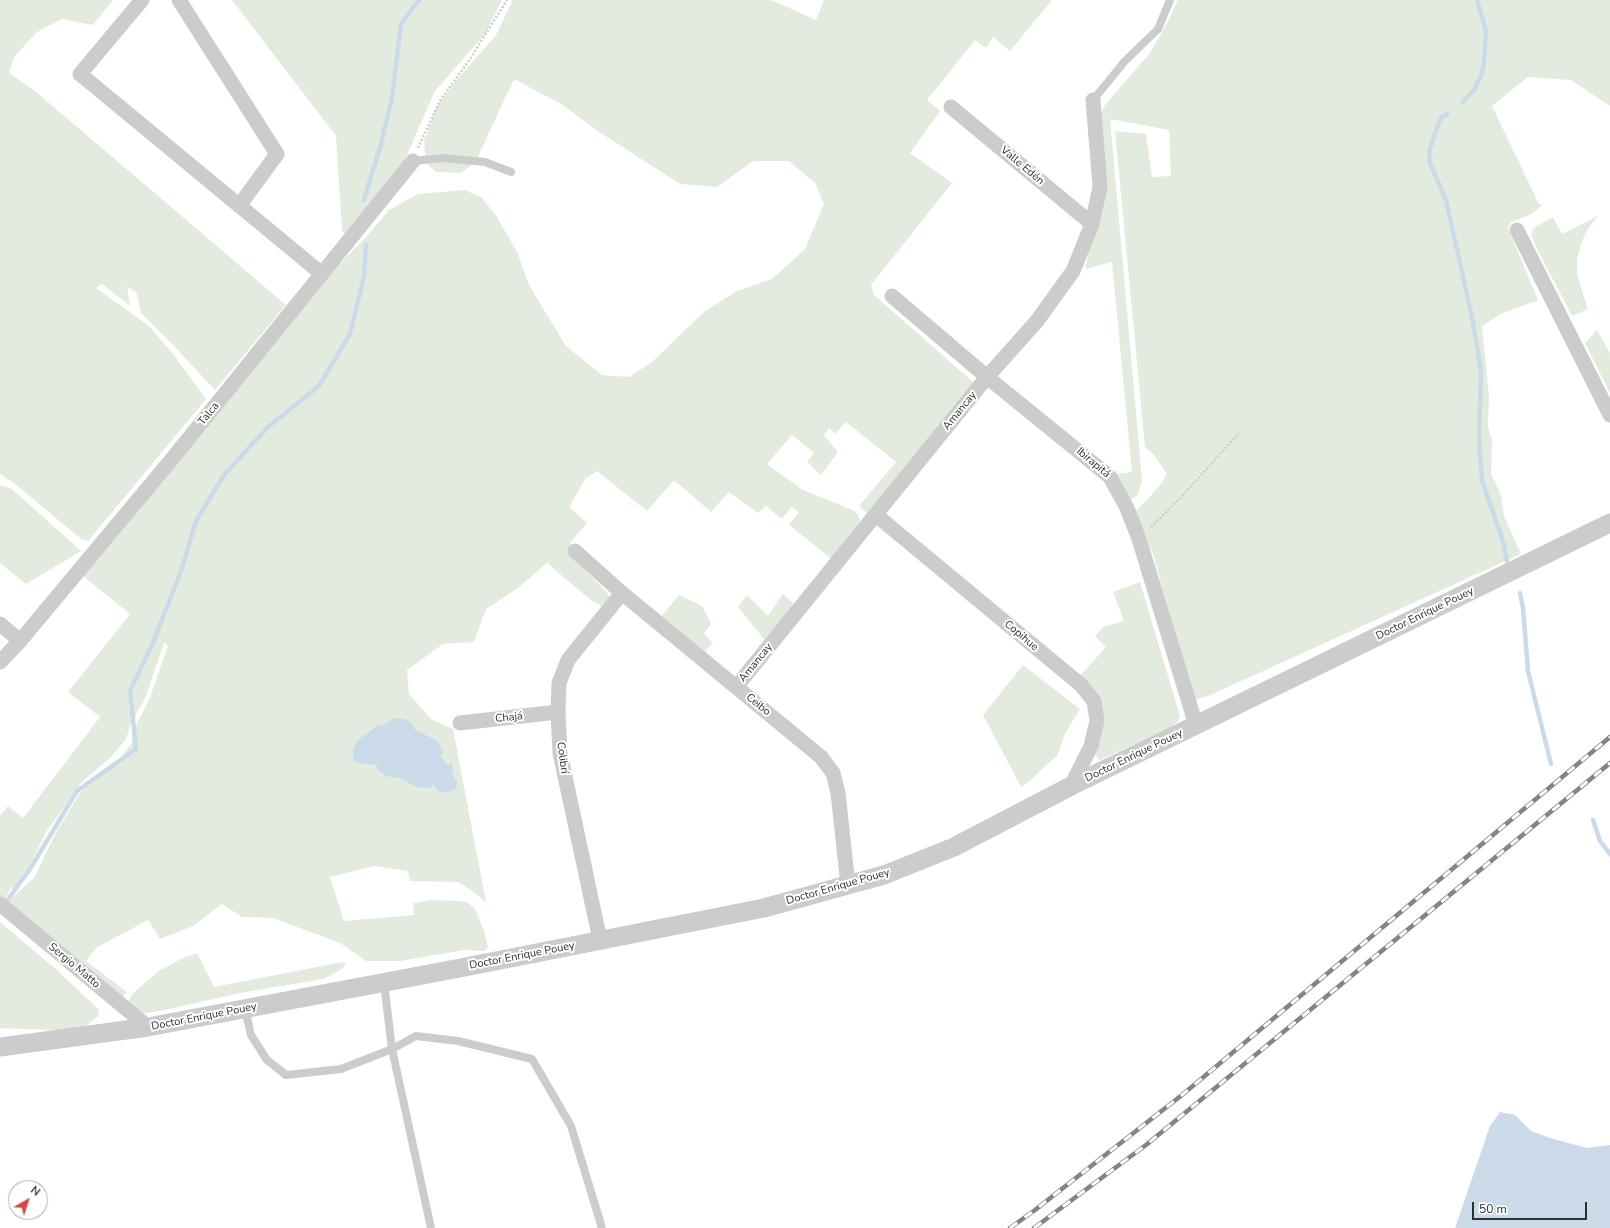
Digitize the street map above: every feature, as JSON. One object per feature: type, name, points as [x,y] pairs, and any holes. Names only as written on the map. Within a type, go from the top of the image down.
[{"type":"street","points":[[142,0],[80,74],[322,274]]},
{"type":"street","points":[[179,0],[277,154],[239,206]]},
{"type":"street","name":"Amancay","points":[[736,687],[987,377],[1037,321],[1073,271],[1092,224],[1100,186],[1093,100]]},
{"type":"street","name":"Valle Edén","points":[[951,107],[1092,224]]},
{"type":"street","name":"Talca","points":[[0,662],[20,641],[172,459],[413,161]]},
{"type":"street","points":[[1517,230],[1610,415]]},
{"type":"street","name":"Ibirapitá","points":[[892,296],[987,377],[1110,477],[1127,508],[1139,539],[1196,725]]},
{"type":"street","name":"Copihue","points":[[876,515],[1080,685],[1094,701],[1097,721],[1091,746],[1071,786]]},
{"type":"street","name":"Doctor Enrique Pouey","points":[[0,1047],[148,1027],[384,983],[764,908],[891,873],[954,846],[1071,786],[1610,523]]},
{"type":"street","name":"Ceibo","points":[[575,551],[622,593],[821,757],[833,773],[838,793],[848,885]]},
{"type":"street","name":"Colibrí","points":[[600,940],[560,753],[558,712],[559,683],[568,660],[622,593]]},
{"type":"street","points":[[0,624],[20,641]]},
{"type":"street","name":"Chajá","points":[[460,723],[558,712]]},
{"type":"street","name":"Sergio Matto","points":[[0,904],[148,1027]]},
{"type":"lane","points":[[1093,100],[1124,62],[1158,29],[1170,0]]},
{"type":"lane","points":[[413,161],[443,158],[485,162],[511,172]]},
{"type":"lane","points":[[384,983],[392,1050],[431,1228]]},
{"type":"lane","points":[[245,1009],[251,1035],[267,1060],[286,1075],[341,1069],[392,1050],[416,1036],[458,1041],[532,1059],[570,1126],[602,1228]]},
{"type":"path","points":[[413,161],[424,133],[441,99],[468,62],[507,0]]},
{"type":"path","points":[[1139,539],[1186,492],[1239,433]]},
{"type":"shaded area","points":[[0,0],[113,0],[93,25],[62,19],[37,32],[14,57],[9,73],[35,91],[286,305],[215,390],[141,313],[137,293],[127,286],[130,306],[102,284],[96,288],[149,326],[173,354],[206,399],[88,541],[81,539],[15,484],[0,474]]},
{"type":"shaded area","points":[[232,0],[502,0],[485,34],[435,91],[407,155],[388,189],[348,237],[342,231],[336,136]]},
{"type":"shaded area","points":[[513,0],[771,0],[816,20],[824,0],[1052,0],[1010,51],[993,37],[986,48],[975,40],[927,100],[940,111],[910,153],[952,183],[871,285],[874,295],[973,382],[972,390],[869,515],[859,506],[896,462],[846,422],[835,434],[829,428],[824,435],[838,452],[821,475],[807,462],[814,453],[792,435],[767,464],[803,490],[855,511],[859,516],[861,526],[833,560],[789,525],[799,512],[791,507],[782,519],[766,506],[758,513],[729,492],[711,512],[674,480],[647,511],[597,471],[585,479],[569,507],[587,523],[570,543],[573,557],[608,594],[611,605],[606,608],[592,601],[547,563],[518,588],[486,609],[474,642],[443,644],[407,670],[409,694],[431,719],[453,729],[486,902],[458,882],[410,881],[408,871],[374,866],[330,877],[344,921],[414,915],[413,903],[431,900],[467,902],[475,909],[484,930],[488,947],[485,951],[464,950],[401,961],[366,961],[340,943],[273,918],[242,917],[222,904],[193,926],[160,939],[148,920],[96,948],[86,961],[127,992],[117,1001],[8,901],[34,878],[56,832],[80,793],[101,773],[117,762],[131,744],[137,723],[149,700],[168,646],[164,643],[146,696],[130,726],[126,739],[110,758],[82,782],[46,832],[23,880],[10,890],[1,905],[0,816],[8,806],[23,818],[100,717],[68,692],[130,614],[83,576],[332,272],[365,238],[389,210],[418,194],[465,190],[482,198],[497,217],[517,252],[529,285],[566,346],[602,375],[629,377],[652,362],[705,311],[737,291],[772,279],[805,249],[824,204],[815,183],[789,161],[753,161],[717,187],[680,184],[601,133],[561,104],[514,79],[475,163],[461,173],[436,172],[426,163],[424,142],[436,108],[454,83],[496,35]]},
{"type":"shaded area","points":[[1178,0],[1610,0],[1610,106],[1571,80],[1528,77],[1492,106],[1539,204],[1543,205],[1530,215],[1511,222],[1508,228],[1538,300],[1501,314],[1482,326],[1489,396],[1488,427],[1492,440],[1491,474],[1501,495],[1504,516],[1521,554],[1208,696],[1194,700],[1154,557],[1136,511],[1157,489],[1167,474],[1154,455],[1145,447],[1115,131],[1146,134],[1152,177],[1171,176],[1169,130],[1110,119],[1142,480],[1138,495],[1125,504],[1103,475],[1132,472],[1112,262],[1085,269],[1104,180],[1099,116],[1105,105],[1150,53]]},
{"type":"shaded area","points":[[1598,216],[1589,227],[1582,241],[1577,259],[1577,275],[1588,309],[1572,316],[1536,247],[1531,234],[1535,227],[1553,217],[1562,234]]},
{"type":"shaded area","points":[[1597,330],[1610,353],[1610,393],[1585,343]]},
{"type":"shaded area","points":[[0,485],[12,489],[81,551],[26,584],[0,563]]},
{"type":"shaded area","points":[[1140,582],[1180,716],[1177,722],[1171,727],[1100,760],[1094,751],[1099,741],[1079,677],[1106,647],[1095,636],[1103,627],[1124,621],[1113,592]]},
{"type":"shaded area","points":[[783,594],[796,606],[767,643],[738,607],[747,595],[768,616]]},
{"type":"shaded area","points":[[679,595],[702,606],[711,624],[704,633],[712,643],[697,661],[655,624]]},
{"type":"shaded area","points":[[1023,665],[1080,709],[1065,734],[1057,756],[1021,787],[983,715]]},
{"type":"shaded area","points":[[0,922],[57,970],[98,1009],[99,1014],[96,1018],[84,1027],[75,1031],[0,1028]]},
{"type":"shaded area","points":[[197,953],[214,987],[343,962],[346,964],[342,969],[324,979],[240,993],[165,1010],[141,1014],[127,1005],[132,994],[159,971],[181,959]]},
{"type":"water","points":[[394,718],[405,719],[412,723],[415,730],[436,740],[444,752],[440,756],[448,766],[452,763],[453,776],[457,782],[456,789],[448,792],[440,792],[436,789],[434,784],[429,788],[416,787],[402,779],[386,776],[378,770],[376,765],[358,763],[353,760],[353,749],[357,741],[377,726],[386,724]]},
{"type":"water","points":[[1500,1112],[1515,1115],[1531,1131],[1550,1138],[1587,1148],[1610,1145],[1610,1228],[1455,1228],[1490,1126]]},
{"type":"waterway","points":[[364,200],[381,144],[392,98],[401,24],[419,0]]},
{"type":"waterway","points":[[1463,102],[1474,90],[1481,76],[1484,64],[1486,31],[1477,0]]},
{"type":"waterway","points":[[1447,114],[1442,117],[1437,127],[1429,152],[1430,163],[1446,200],[1472,317],[1481,371],[1479,439],[1482,481],[1503,541],[1507,562]]},
{"type":"waterway","points":[[6,902],[30,869],[77,791],[136,749],[130,691],[153,643],[181,571],[196,521],[224,475],[268,427],[319,386],[350,334],[364,276],[366,245]]},
{"type":"waterway","points":[[1520,593],[1523,608],[1528,671],[1551,764]]},
{"type":"waterway","points":[[1593,820],[1600,841],[1610,854]]},
{"type":"railway","points":[[1010,1228],[1182,1095],[1610,737]]},
{"type":"railway","points":[[1034,1228],[1146,1145],[1610,763]]}]
